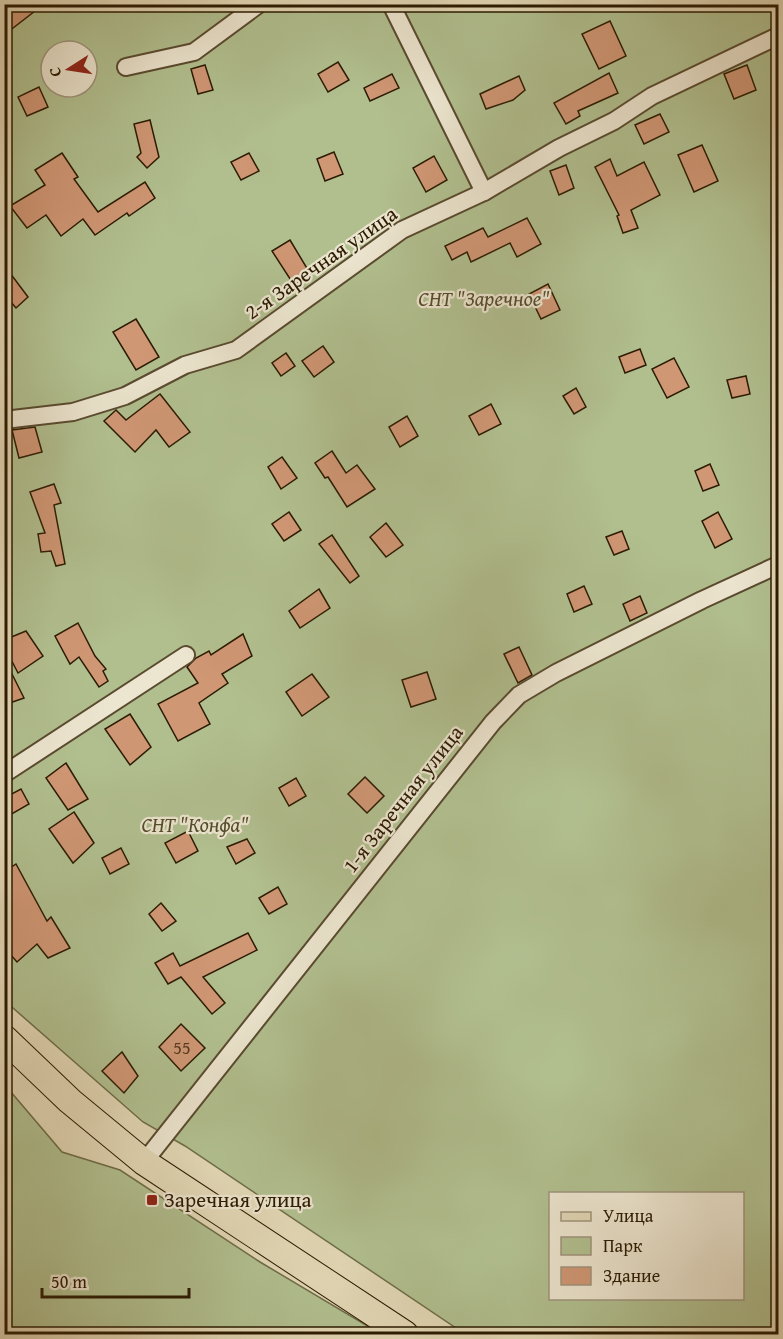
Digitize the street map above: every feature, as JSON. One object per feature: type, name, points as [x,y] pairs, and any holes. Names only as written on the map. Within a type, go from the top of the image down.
[{"type":"main road","points":[[4,1038],[70,1101],[144,1162],[405,1335]]},
{"type":"street","points":[[126,67],[194,52],[259,4]]},
{"type":"street","points":[[391,4],[484,192]]},
{"type":"street","name":"2-я Заречная улица","points":[[4,420],[72,412],[115,400],[144,389],[185,365],[236,350],[402,231],[484,192],[559,148],[614,121],[652,96],[778,36]]},
{"type":"street","name":"1-я Заречная улица","points":[[144,1162],[493,722],[519,695],[556,673],[778,565]]},
{"type":"street","points":[[4,774],[186,655]]},
{"type":"green space","points":[[5,5],[778,5],[778,1334],[465,1334],[185,1146],[143,1122],[5,1001]]},
{"type":"green space","points":[[5,1085],[62,1152],[120,1170],[260,1262],[381,1334],[5,1334]]},
{"type":"building","points":[[4,4],[44,4],[4,35]]},
{"type":"building","points":[[610,21],[626,56],[599,69],[582,34]]},
{"type":"building","points":[[338,62],[349,80],[328,92],[318,74]]},
{"type":"building","points":[[205,65],[213,90],[198,94],[191,69]]},
{"type":"building","points":[[747,65],[756,90],[734,99],[724,74]]},
{"type":"building","points":[[609,73],[618,93],[578,111],[580,116],[566,124],[554,103]]},
{"type":"building","points":[[392,74],[399,88],[370,101],[364,88]]},
{"type":"building","points":[[519,76],[525,90],[513,100],[486,109],[480,94]]},
{"type":"building","points":[[39,87],[39,99],[44,99],[48,107],[27,116],[18,97]]},
{"type":"building","points":[[660,114],[669,132],[644,144],[635,125]]},
{"type":"building","points":[[150,120],[159,157],[147,168],[137,157],[141,153],[134,124]]},
{"type":"building","points":[[702,145],[718,181],[694,192],[678,155]]},
{"type":"building","points":[[334,152],[343,174],[325,181],[317,159]]},
{"type":"building","points":[[62,153],[78,177],[74,179],[98,212],[145,182],[155,198],[129,216],[127,213],[95,235],[83,219],[61,236],[46,215],[27,228],[10,206],[45,185],[35,170]]},
{"type":"building","points":[[249,153],[259,171],[241,180],[231,162]]},
{"type":"building","points":[[434,156],[447,180],[426,192],[413,168]]},
{"type":"building","points":[[610,159],[617,176],[644,162],[660,195],[631,210],[638,228],[623,233],[617,216],[619,215],[595,167]]},
{"type":"building","points":[[566,165],[574,188],[559,195],[550,171]]},
{"type":"building","points":[[527,218],[541,244],[517,257],[510,243],[471,262],[467,252],[452,260],[445,246],[483,228],[488,237]]},
{"type":"building","points":[[290,240],[311,275],[294,285],[272,251]]},
{"type":"building","points":[[4,265],[28,297],[16,308],[4,294]]},
{"type":"building","points":[[548,284],[560,310],[541,319],[529,294]]},
{"type":"building","points":[[136,319],[159,357],[136,370],[113,332]]},
{"type":"building","points":[[323,346],[334,362],[314,377],[302,361]]},
{"type":"building","points":[[640,349],[646,365],[625,373],[619,357]]},
{"type":"building","points":[[286,353],[295,366],[281,376],[272,363]]},
{"type":"building","points":[[674,358],[689,387],[667,398],[652,369]]},
{"type":"building","points":[[746,376],[750,394],[732,398],[727,380]]},
{"type":"building","points":[[576,388],[586,407],[574,414],[563,396]]},
{"type":"building","points":[[160,394],[190,432],[169,447],[156,430],[135,452],[104,421],[116,410],[126,420]]},
{"type":"building","points":[[491,404],[501,424],[479,435],[469,416]]},
{"type":"building","points":[[407,416],[418,436],[400,447],[389,427]]},
{"type":"building","points":[[35,427],[42,452],[19,458],[12,430]]},
{"type":"building","points":[[332,451],[346,473],[357,465],[375,489],[347,507],[328,477],[325,478],[315,463]]},
{"type":"building","points":[[282,457],[297,478],[281,489],[268,467]]},
{"type":"building","points":[[710,464],[719,485],[703,491],[695,471]]},
{"type":"building","points":[[54,484],[61,503],[54,505],[65,564],[56,566],[51,551],[41,552],[38,534],[45,533],[30,492]]},
{"type":"building","points":[[289,512],[301,530],[284,541],[272,524]]},
{"type":"building","points":[[718,512],[732,539],[715,548],[702,521]]},
{"type":"building","points":[[386,523],[403,545],[386,557],[370,537]]},
{"type":"building","points":[[622,531],[629,549],[614,555],[606,537]]},
{"type":"building","points":[[332,535],[359,576],[350,583],[319,544]]},
{"type":"building","points":[[584,586],[592,604],[574,612],[567,594]]},
{"type":"building","points":[[319,589],[330,608],[300,628],[289,611]]},
{"type":"building","points":[[640,596],[647,613],[630,621],[623,604]]},
{"type":"building","points":[[78,623],[95,656],[106,669],[103,671],[108,681],[99,687],[79,657],[70,664],[55,636]]},
{"type":"building","points":[[26,631],[43,656],[18,673],[4,646],[4,640]]},
{"type":"building","points":[[243,634],[252,656],[222,674],[228,683],[199,703],[210,724],[178,741],[158,704],[198,683],[187,667],[196,658],[209,651],[211,655]]},
{"type":"building","points":[[519,647],[532,675],[518,683],[504,654]]},
{"type":"building","points":[[4,658],[24,698],[4,705]]},
{"type":"building","points":[[427,672],[436,699],[411,707],[402,680]]},
{"type":"building","points":[[312,674],[329,697],[302,716],[286,692]]},
{"type":"building","points":[[130,714],[151,747],[130,765],[105,729]]},
{"type":"building","points":[[66,763],[88,799],[68,810],[46,778]]},
{"type":"building","points":[[365,777],[384,796],[367,813],[348,794]]},
{"type":"building","points":[[296,778],[306,796],[289,806],[279,788]]},
{"type":"building","points":[[21,789],[29,804],[10,815],[4,798]]},
{"type":"building","points":[[74,812],[94,843],[73,863],[49,829]]},
{"type":"building","points":[[188,831],[198,851],[176,863],[165,843]]},
{"type":"building","points":[[247,839],[255,853],[236,864],[227,847]]},
{"type":"building","points":[[121,848],[129,864],[110,874],[102,858]]},
{"type":"building","points":[[16,864],[47,921],[51,917],[70,948],[48,958],[37,944],[17,962],[4,947],[4,872]]},
{"type":"building","points":[[278,887],[287,904],[269,914],[259,898]]},
{"type":"building","points":[[161,903],[176,921],[162,931],[149,914]]},
{"type":"building","points":[[248,933],[257,950],[203,977],[225,1003],[212,1014],[181,977],[168,984],[155,963],[173,953],[180,966]]},
{"type":"building","points":[[181,1024],[205,1048],[181,1071],[159,1047]]},
{"type":"building","points":[[122,1052],[138,1076],[124,1093],[102,1071]]},
{"type":"place","name":"Заречная улица","points":[[152,1200]]},
{"type":"park label","name":"СНТ \"Заречное\"","points":[[484,299]]},
{"type":"park label","name":"СНТ \"Конфа\"","points":[[195,825]]}]
